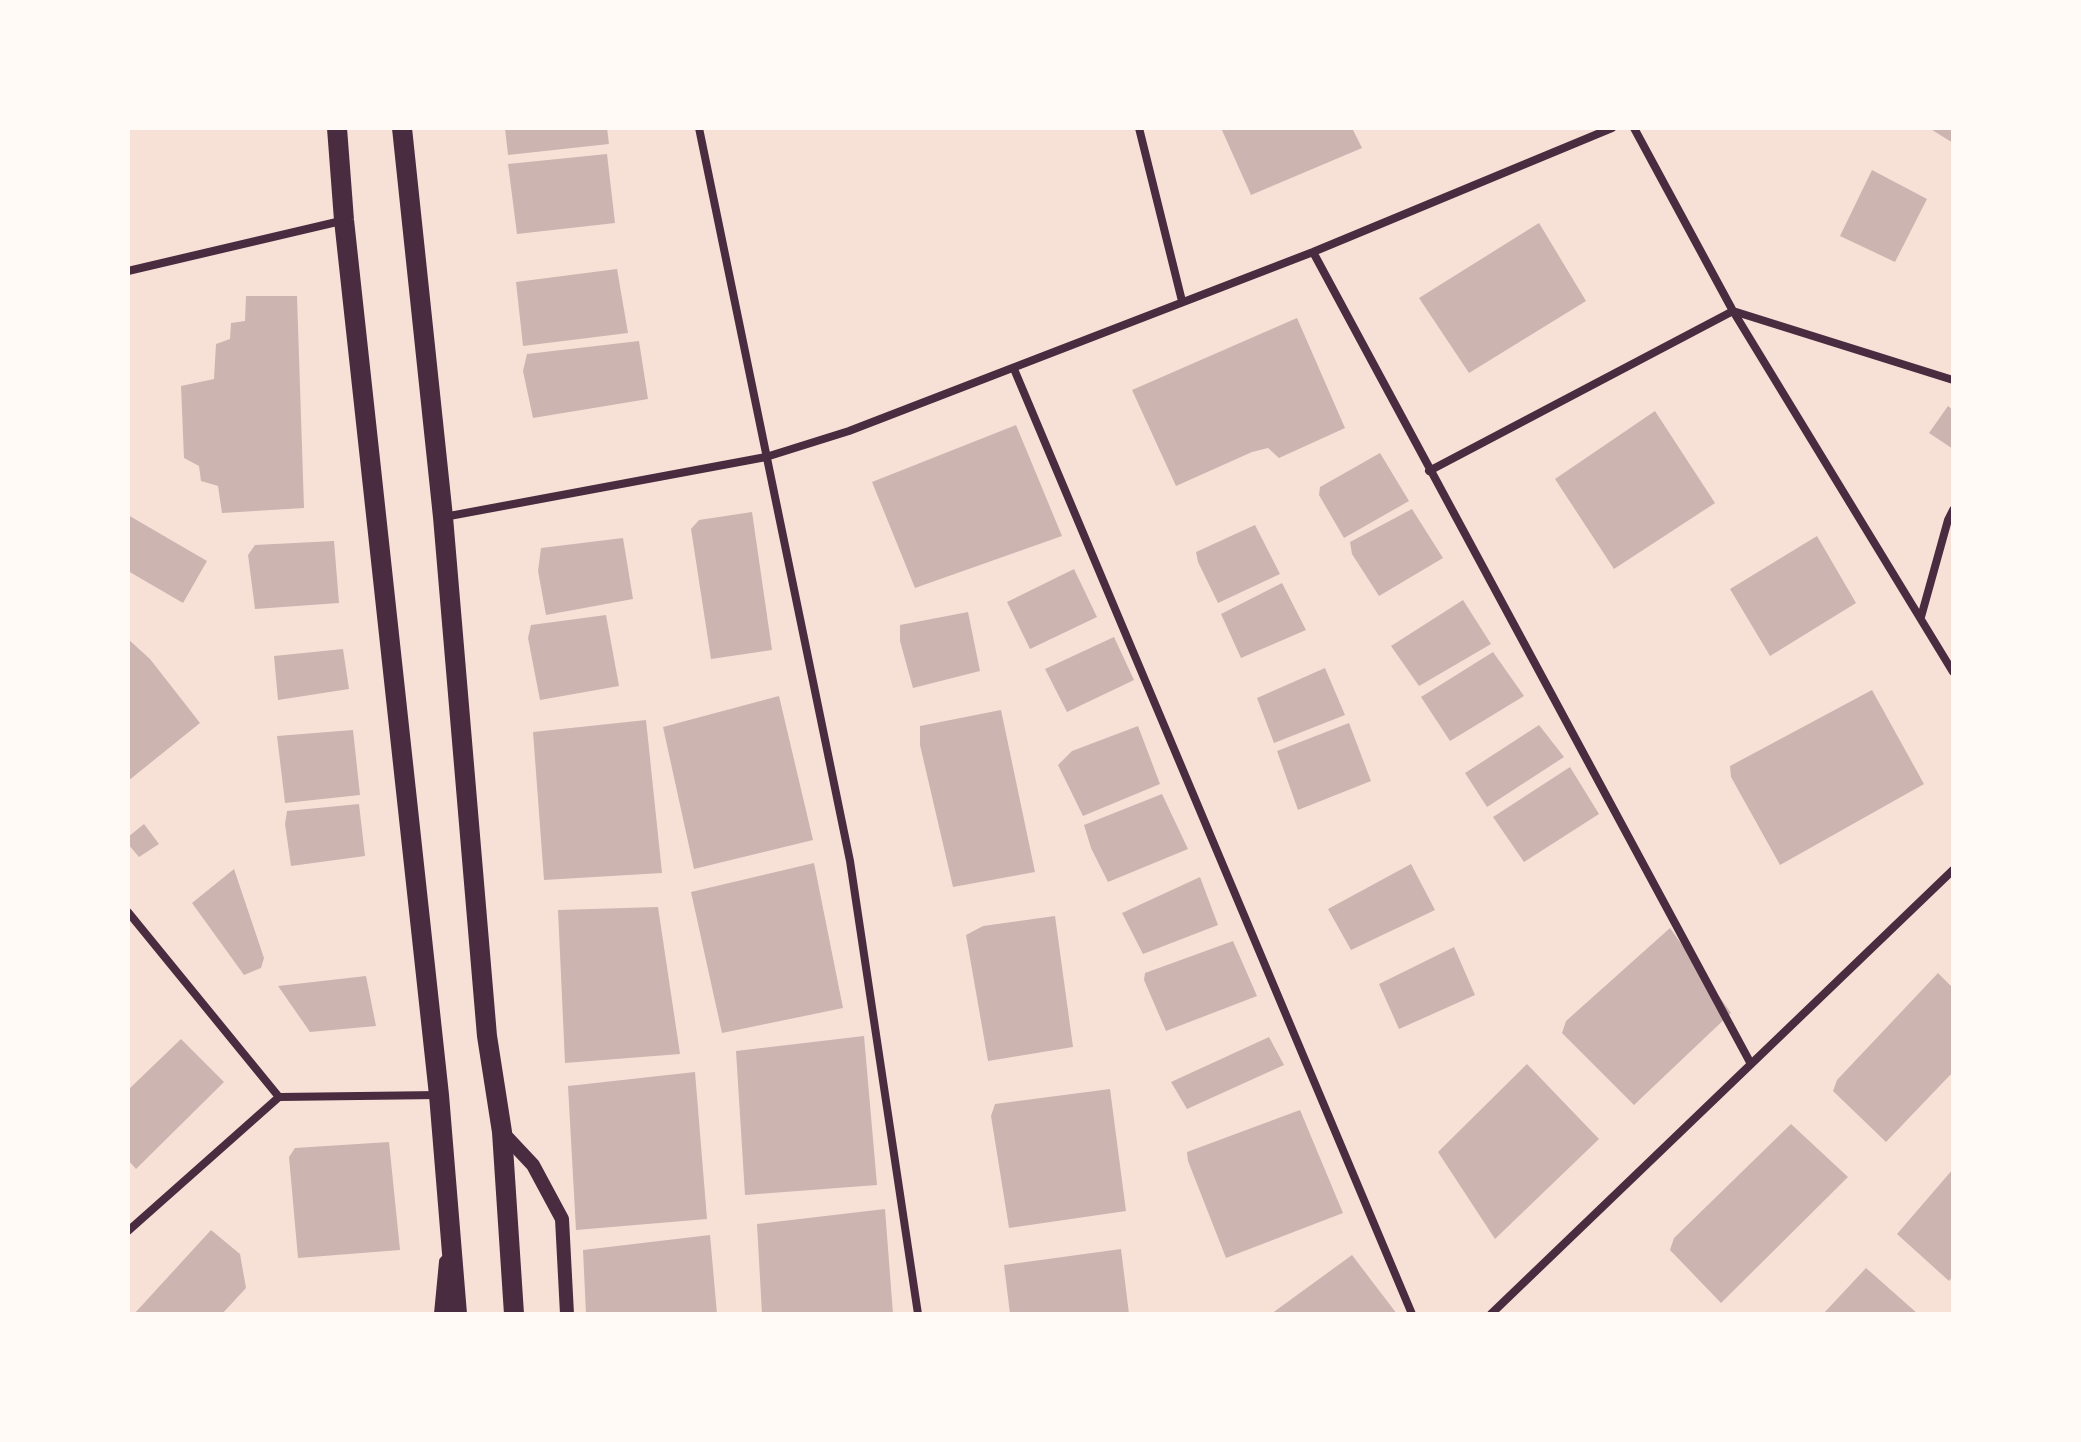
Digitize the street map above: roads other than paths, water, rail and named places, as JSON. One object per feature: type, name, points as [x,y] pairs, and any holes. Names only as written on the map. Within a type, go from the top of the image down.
[{"type":"main road","points":[[337,128],[344,220],[439,1095],[457,1314]]},
{"type":"main road","points":[[402,128],[443,517],[487,1036],[502,1132],[514,1314]]},
{"type":"street","points":[[699,128],[850,861],[918,1314]]},
{"type":"street","points":[[1139,128],[1182,301]]},
{"type":"street","points":[[443,517],[766,457],[849,431],[1313,252],[1612,128]]},
{"type":"street","points":[[1634,128],[1733,311],[1953,672]]},
{"type":"street","points":[[128,271],[344,220]]},
{"type":"street","points":[[1313,252],[1751,1064]]},
{"type":"street","points":[[1429,471],[1733,311],[1953,380]]},
{"type":"street","points":[[1014,369],[1412,1314]]},
{"type":"street","points":[[1921,617],[1953,510]]},
{"type":"street","points":[[1491,1314],[1953,870]]},
{"type":"street","points":[[128,912],[279,1097]]},
{"type":"street","points":[[128,1231],[279,1097],[439,1095]]},
{"type":"street","points":[[502,1132],[533,1165],[562,1219],[567,1314]]},
{"type":"street","points":[[441,1314],[450,1226]]}]
